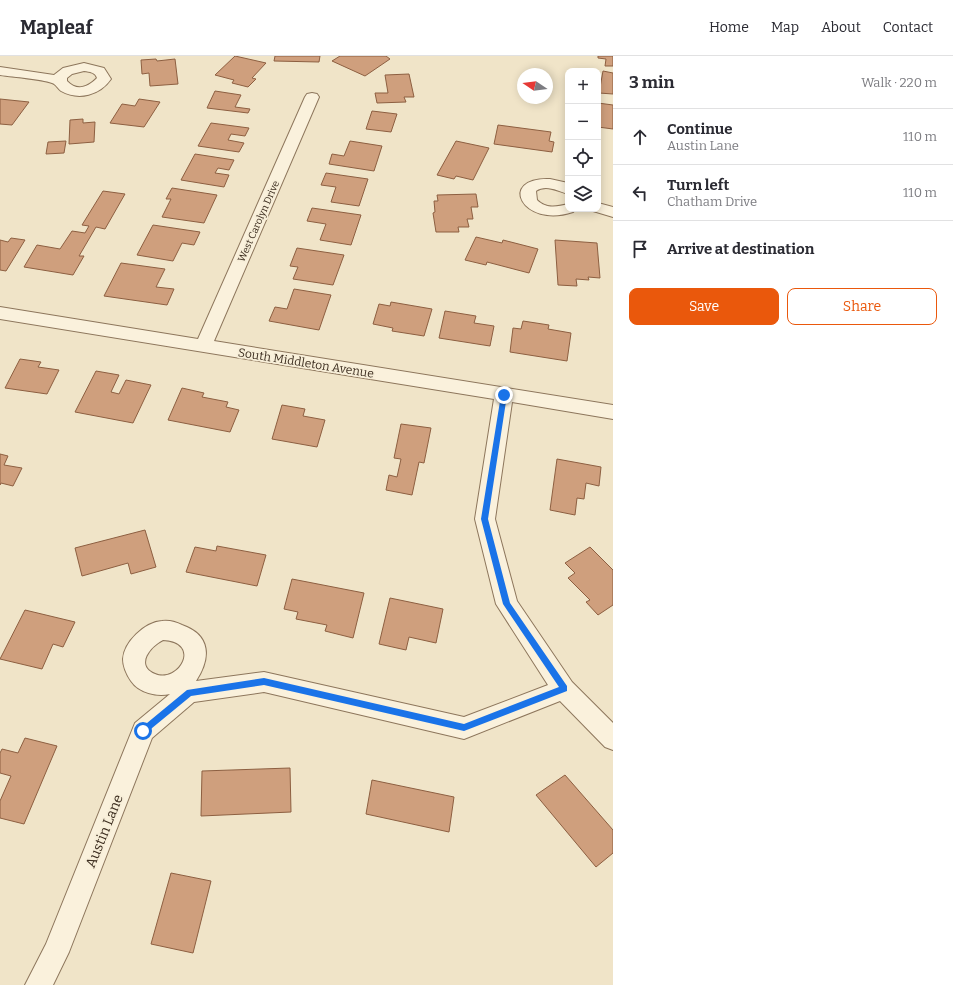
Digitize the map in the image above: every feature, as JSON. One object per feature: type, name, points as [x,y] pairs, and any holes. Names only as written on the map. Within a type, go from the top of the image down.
[{"type":"street","points":[[0,71],[59,80]]},
{"type":"street","name":"West Carolyn Drive","points":[[203,346],[312,97]]},
{"type":"street","points":[[565,188],[556,184],[538,184],[532,187],[528,192],[528,198],[537,208],[556,212],[565,210]]},
{"type":"street","points":[[601,209],[613,212]]},
{"type":"street","name":"South Middleton Avenue","points":[[0,313],[613,412]]},
{"type":"street","points":[[504,395],[485,519],[507,604],[564,689],[613,739]]},
{"type":"street","name":"Austin Lane","points":[[40,985],[56,952],[143,731],[185,686],[264,682],[464,728],[564,689]]},
{"type":"building","points":[[235,56],[266,63],[252,78],[256,79],[248,87],[232,83],[234,80],[215,75]]},
{"type":"building","points":[[275,56],[320,56],[319,62],[274,61]]},
{"type":"building","points":[[340,56],[386,56],[390,59],[365,76],[332,61]]},
{"type":"building","points":[[598,56],[613,56],[613,66],[605,66],[606,59],[598,58]]},
{"type":"building","points":[[156,59],[157,61],[175,59],[178,84],[150,86],[149,73],[142,74],[141,60]]},
{"type":"building","points":[[603,71],[613,73],[613,94],[601,93]]},
{"type":"building","points":[[409,74],[414,97],[404,97],[406,102],[377,103],[375,93],[388,93],[385,75]]},
{"type":"building","points":[[215,91],[241,95],[235,107],[250,109],[248,113],[207,108]]},
{"type":"building","points":[[0,99],[29,102],[12,125],[0,124]]},
{"type":"building","points":[[139,99],[160,102],[144,127],[110,123],[122,104],[135,106]]},
{"type":"building","points":[[601,103],[613,105],[613,129],[601,127]]},
{"type":"building","points":[[372,111],[397,114],[391,132],[366,129]]},
{"type":"building","points":[[83,119],[83,123],[95,122],[94,142],[69,144],[70,120]]},
{"type":"building","points":[[211,123],[249,128],[245,136],[231,134],[228,140],[244,143],[239,152],[198,146]]},
{"type":"building","points":[[498,125],[551,132],[549,141],[554,142],[552,152],[494,144]]},
{"type":"building","points":[[66,141],[64,153],[46,154],[48,142]]},
{"type":"building","points":[[350,141],[382,146],[374,171],[329,164],[332,154],[344,156]]},
{"type":"building","points":[[456,141],[489,148],[473,180],[456,176],[454,179],[437,175]]},
{"type":"building","points":[[195,154],[234,160],[229,170],[218,168],[215,173],[229,175],[224,187],[181,180]]},
{"type":"building","points":[[326,173],[368,179],[359,206],[331,202],[336,187],[321,185]]},
{"type":"building","points":[[172,188],[217,195],[204,223],[162,217],[171,199],[166,199]]},
{"type":"building","points":[[103,191],[125,194],[105,229],[96,227],[79,256],[84,256],[73,275],[24,267],[37,245],[60,249],[72,231],[85,233],[89,226],[82,225]]},
{"type":"building","points":[[476,194],[478,207],[471,207],[473,219],[467,219],[469,227],[458,227],[459,232],[436,232],[433,213],[435,212],[434,201],[438,201],[437,195]]},
{"type":"building","points":[[312,208],[361,215],[351,245],[320,240],[326,224],[307,221]]},
{"type":"building","points":[[153,225],[200,232],[194,245],[182,243],[173,261],[137,255]]},
{"type":"building","points":[[476,237],[502,243],[503,240],[538,249],[529,273],[487,262],[486,265],[465,260]]},
{"type":"building","points":[[11,238],[25,240],[6,271],[0,270],[0,240],[8,242]]},
{"type":"building","points":[[555,240],[597,243],[600,278],[588,277],[589,280],[576,279],[577,286],[558,285]]},
{"type":"building","points":[[297,248],[344,255],[333,285],[293,279],[298,267],[290,266]]},
{"type":"building","points":[[121,263],[165,269],[156,287],[174,289],[167,305],[104,296]]},
{"type":"building","points":[[294,289],[331,295],[319,330],[269,321],[275,307],[287,309]]},
{"type":"building","points":[[391,302],[432,309],[424,336],[392,331],[393,328],[373,324],[379,304],[390,306]]},
{"type":"building","points":[[445,311],[476,316],[474,323],[494,326],[490,346],[439,338]]},
{"type":"building","points":[[523,321],[549,325],[548,329],[571,333],[567,361],[510,352],[513,328],[521,329]]},
{"type":"building","points":[[20,359],[41,362],[38,367],[59,370],[47,394],[5,388]]},
{"type":"building","points":[[96,371],[119,375],[111,392],[119,394],[126,380],[151,385],[133,423],[75,412]]},
{"type":"building","points":[[182,388],[204,393],[202,397],[228,402],[226,407],[239,410],[230,432],[168,420]]},
{"type":"building","points":[[282,405],[305,409],[303,416],[325,420],[317,447],[272,439]]},
{"type":"building","points":[[401,424],[431,428],[424,463],[419,462],[412,495],[386,490],[389,475],[397,477],[401,459],[394,458]]},
{"type":"building","points":[[0,454],[8,456],[4,465],[22,468],[13,486],[1,483],[0,485]]},
{"type":"building","points":[[557,459],[601,467],[599,486],[586,483],[584,499],[577,498],[575,515],[550,510]]},
{"type":"building","points":[[145,530],[156,567],[131,574],[128,563],[82,576],[75,548]]},
{"type":"building","points":[[217,546],[266,555],[257,586],[186,572],[195,547],[216,551]]},
{"type":"building","points":[[590,547],[613,570],[613,605],[598,615],[586,602],[590,600],[568,578],[575,573],[565,563]]},
{"type":"building","points":[[292,579],[364,593],[353,638],[325,631],[327,625],[296,619],[298,612],[284,609]]},
{"type":"building","points":[[390,598],[443,609],[436,643],[409,637],[406,650],[379,644]]},
{"type":"building","points":[[25,610],[75,622],[63,647],[53,644],[42,669],[0,659]]},
{"type":"building","points":[[25,738],[57,746],[24,824],[0,818],[0,801],[11,776],[0,773],[0,753],[2,749],[18,753]]},
{"type":"building","points":[[290,768],[291,812],[201,816],[202,771]]},
{"type":"building","points":[[565,775],[613,830],[613,853],[596,867],[536,795]]},
{"type":"building","points":[[372,780],[454,797],[449,832],[366,814]]},
{"type":"building","points":[[171,873],[211,881],[193,953],[151,944]]},
{"type":"route","points":[[143,731],[189,692],[264,682],[464,728],[564,689],[507,604],[485,519],[504,395]]}]
